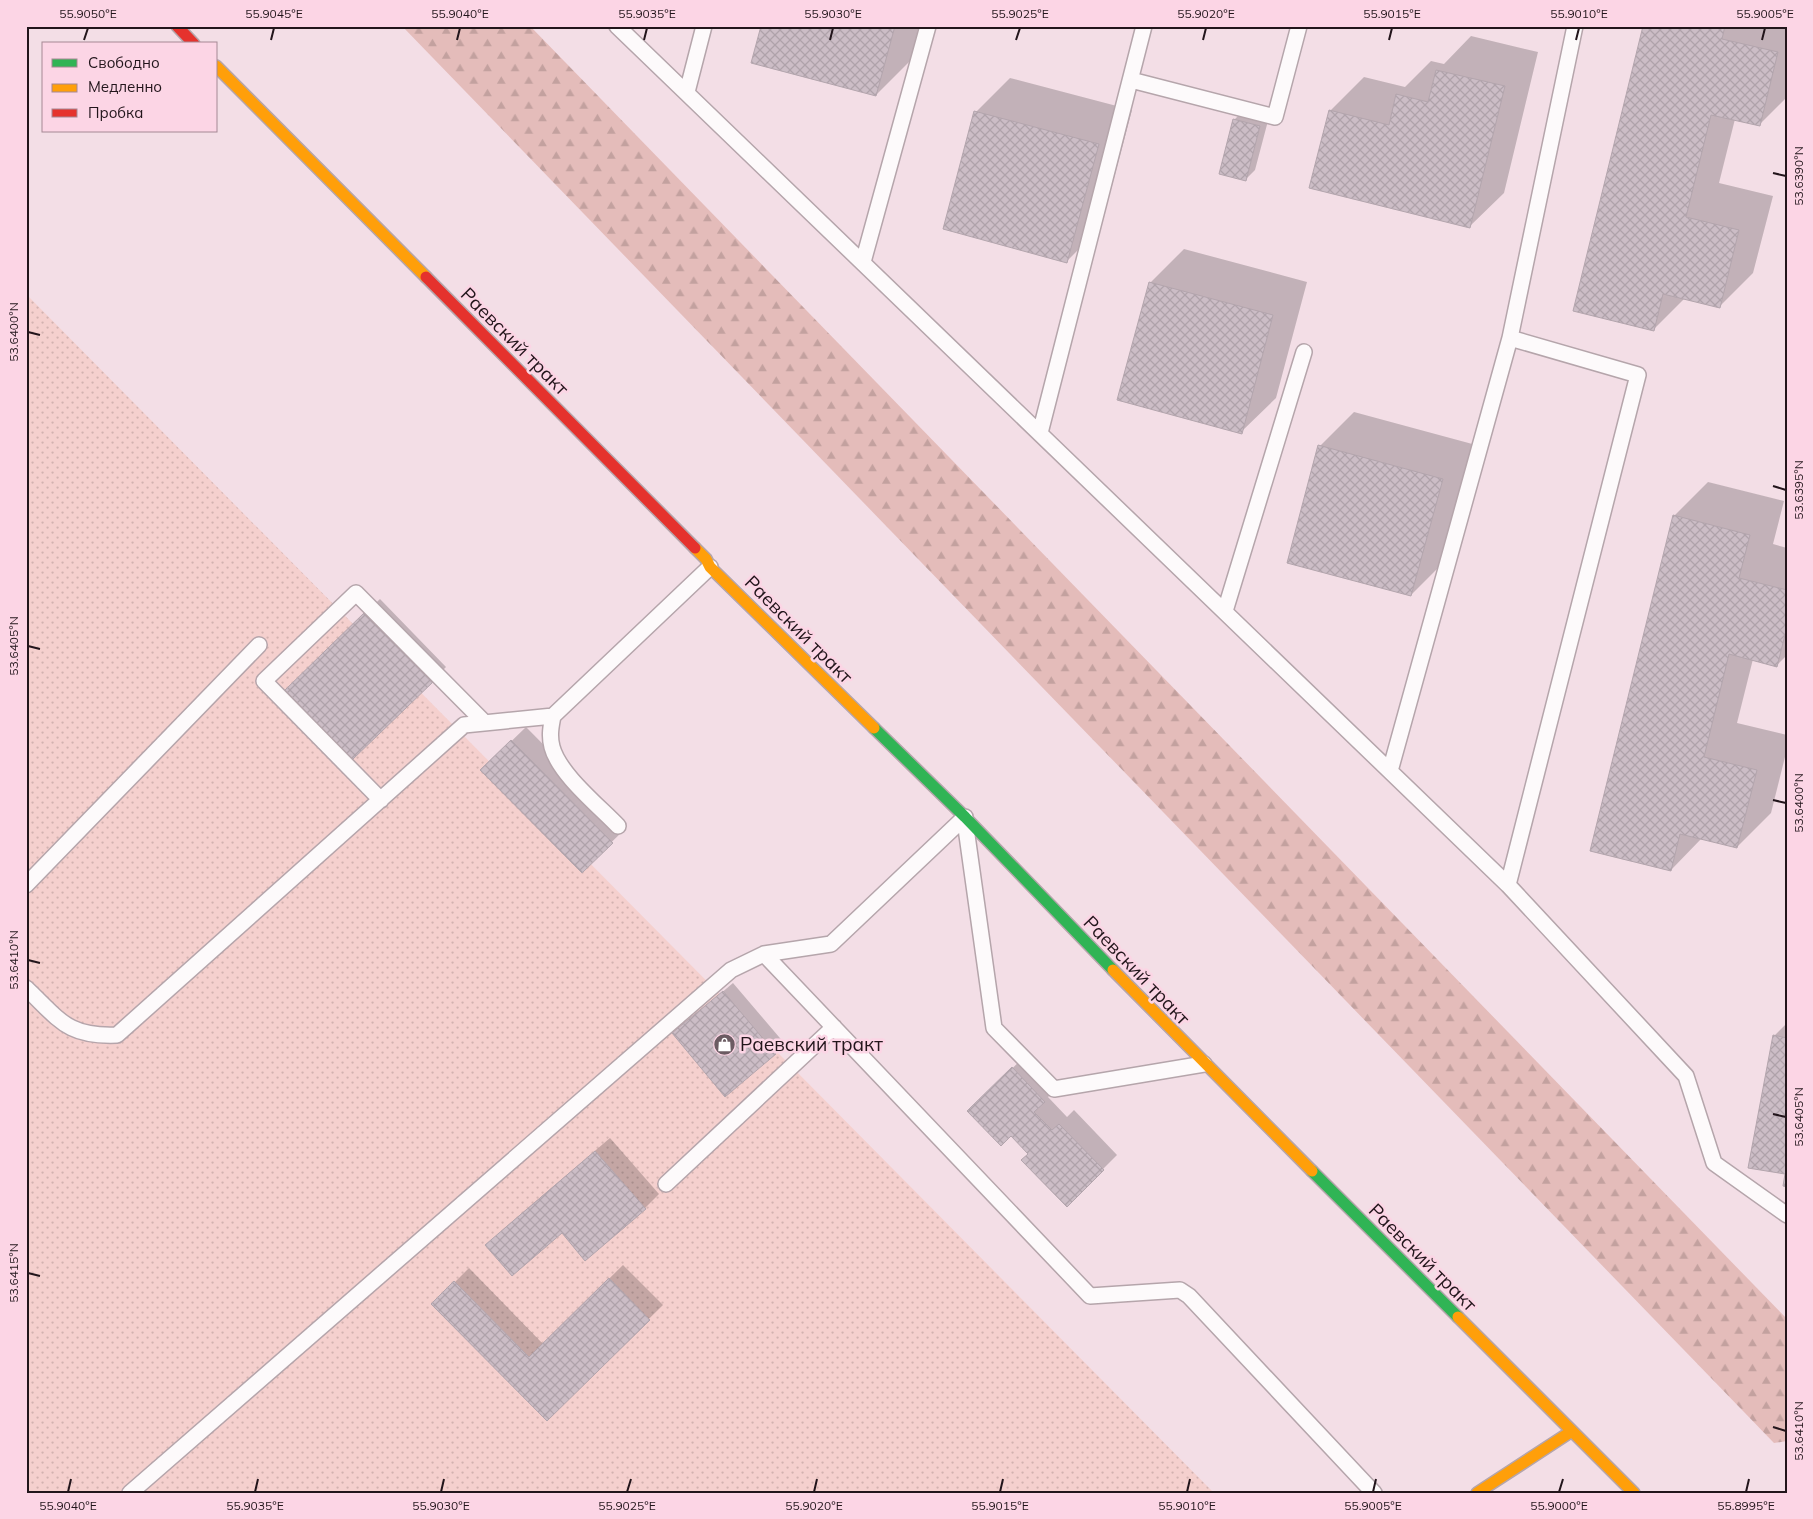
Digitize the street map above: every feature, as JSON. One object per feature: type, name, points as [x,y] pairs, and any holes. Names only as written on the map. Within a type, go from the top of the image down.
[{"type":"main road","points":[[177,26],[192,42]]},
{"type":"main road","name":"Раевский тракт","points":[[218,68],[706,558],[710,567],[965,817],[1204,1064],[1634,1493]]},
{"type":"main road","points":[[1477,1493],[1572,1431]]},
{"type":"lane","points":[[617,26],[1508,885],[1686,1076],[1714,1163],[1787,1215]]},
{"type":"lane","points":[[687,92],[704,26]]},
{"type":"lane","points":[[862,262],[928,26]]},
{"type":"lane","points":[[1040,433],[1144,26]]},
{"type":"lane","points":[[1131,80],[1274,117],[1299,26]]},
{"type":"lane","points":[[1390,771],[1510,338],[1575,26]]},
{"type":"lane","points":[[1508,885],[1638,375],[1510,338]]},
{"type":"lane","points":[[1224,611],[1304,352]]},
{"type":"lane","points":[[618,826],[556,758],[550,731],[553,716],[710,567]]},
{"type":"lane","points":[[381,800],[264,681],[356,593],[486,723]]},
{"type":"lane","points":[[26,885],[259,645]]},
{"type":"lane","points":[[26,988],[67,1027],[86,1034],[117,1035],[464,725],[553,716]]},
{"type":"lane","points":[[130,1493],[731,970],[764,954],[831,944],[965,817]]},
{"type":"lane","points":[[965,817],[994,1028],[1054,1089],[1204,1064]]},
{"type":"lane","points":[[764,954],[1090,1296],[1180,1290],[1189,1296],[1374,1493]]},
{"type":"lane","points":[[666,1184],[834,1027]]},
{"type":"green space","points":[[402,26],[530,26],[1787,1319],[1787,1441],[1774,1443]]},
{"type":"shaded area","points":[[26,294],[1214,1493],[26,1493]]},
{"type":"building","points":[[761,26],[895,26],[876,96],[751,63]]},
{"type":"building","points":[[1643,26],[1725,26],[1722,39],[1778,52],[1760,126],[1711,115],[1686,217],[1739,230],[1720,308],[1663,294],[1654,331],[1573,311]]},
{"type":"building","points":[[1436,70],[1505,86],[1470,228],[1309,188],[1329,110],[1389,125],[1396,94],[1428,102]]},
{"type":"building","points":[[974,111],[1099,144],[1067,263],[943,229]]},
{"type":"building","points":[[1233,119],[1260,126],[1246,181],[1219,174]]},
{"type":"building","points":[[1149,282],[1273,315],[1242,434],[1117,400]]},
{"type":"building","points":[[1318,445],[1443,479],[1411,596],[1287,563]]},
{"type":"building","points":[[1673,515],[1750,535],[1739,578],[1787,590],[1787,627],[1777,667],[1729,654],[1704,757],[1757,770],[1737,848],[1680,834],[1671,871],[1590,851]]},
{"type":"building","points":[[365,612],[433,682],[352,760],[285,690]]},
{"type":"building","points":[[511,740],[613,843],[582,873],[480,770]]},
{"type":"building","name":"Раевский тракт","points":[[723,991],[776,1054],[725,1097],[672,1033]]},
{"type":"building","points":[[1773,1035],[1787,1038],[1787,1187],[1783,1186],[1785,1174],[1748,1168]]},
{"type":"building","points":[[1012,1067],[1045,1102],[1034,1112],[1052,1130],[1059,1124],[1104,1170],[1067,1207],[1021,1160],[1028,1154],[1011,1136],[1001,1146],[967,1111]]},
{"type":"building","points":[[595,1151],[646,1209],[585,1261],[562,1233],[512,1276],[485,1245]]},
{"type":"building","points":[[609,1278],[650,1320],[547,1421],[431,1304],[454,1281],[529,1357]]},
{"type":"traffic: fast","points":[[874,728],[965,817],[1113,970]]},
{"type":"traffic: fast","points":[[1312,1171],[1458,1317]]},
{"type":"traffic: slow","points":[[218,68],[426,277]]},
{"type":"traffic: slow","points":[[695,548],[706,559],[710,567],[874,728]]},
{"type":"traffic: slow","points":[[1113,970],[1312,1171]]},
{"type":"traffic: slow","points":[[1458,1317],[1634,1493]]},
{"type":"traffic: slow","points":[[1477,1493],[1572,1431]]},
{"type":"traffic: jam","points":[[177,26],[192,42]]},
{"type":"traffic: jam","points":[[426,277],[695,548]]},
{"type":"place","name":"Раевский тракт","points":[[724,1044]]}]
